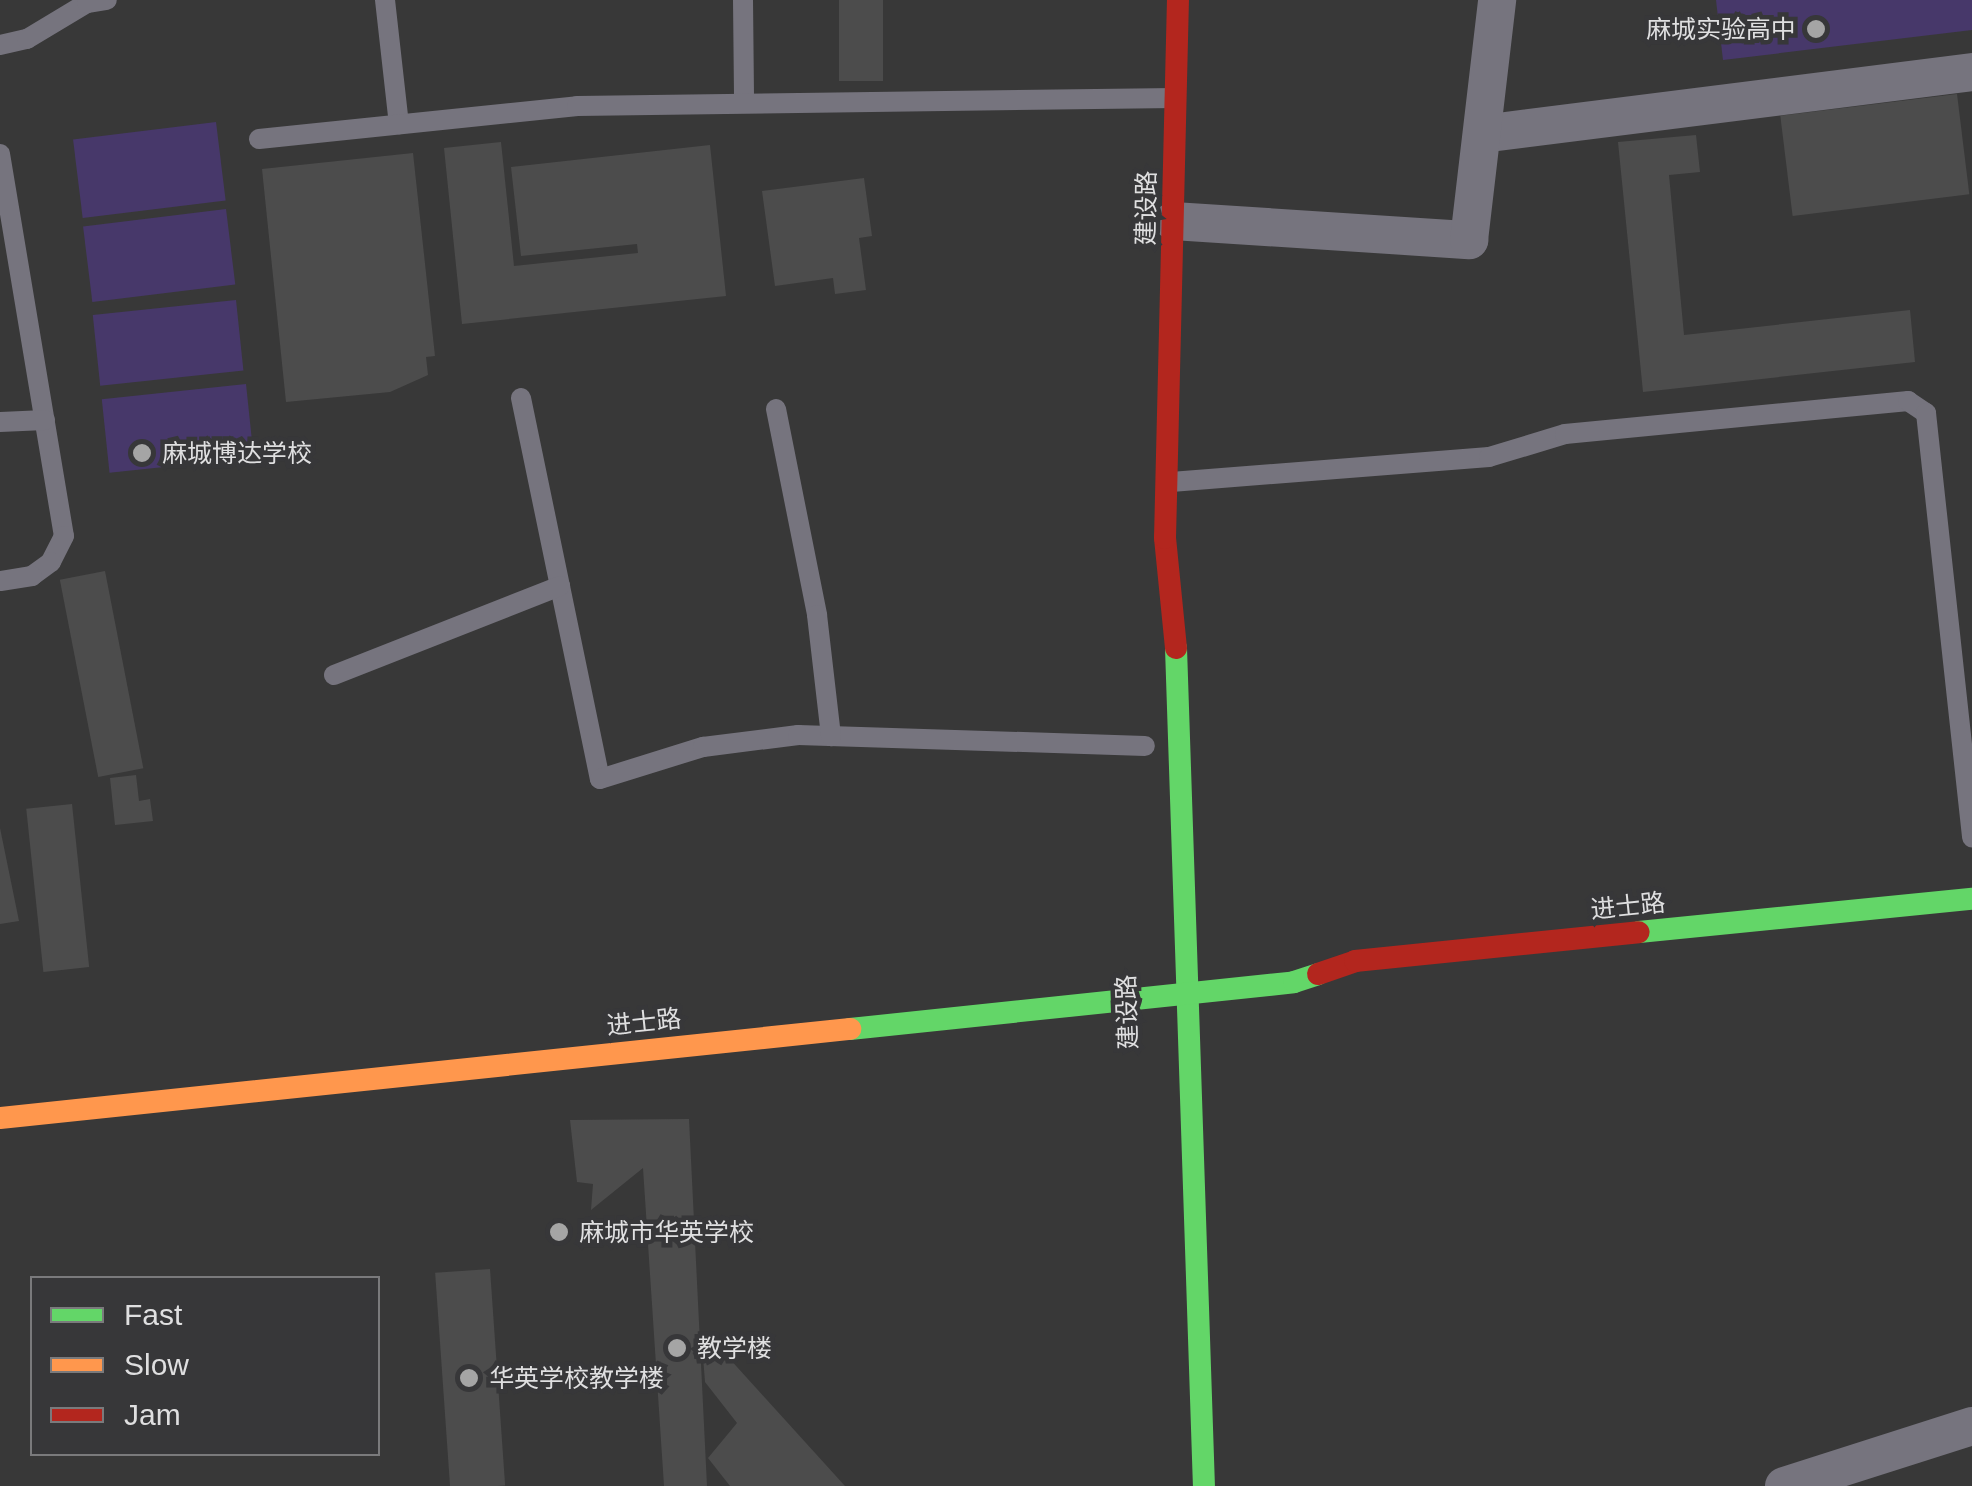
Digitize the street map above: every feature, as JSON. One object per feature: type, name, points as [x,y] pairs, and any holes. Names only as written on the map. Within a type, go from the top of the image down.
[{"type":"main road","name":"建设路","points":[[1149,634],[1165,538],[1178,0]]},
{"type":"main road","name":"建设路","points":[[1165,538],[1178,672],[1204,1486]]},
{"type":"main road","name":"进士路","points":[[1294,982],[1354,961],[1972,899]]},
{"type":"main road","name":"进士路","points":[[0,1118],[1154,986],[1189,992],[1294,982],[1342,989]]},
{"type":"main road","name":"建设路","points":[[1154,986],[1155,1030]]},
{"type":"street","points":[[1173,221],[1469,240],[1497,0]]},
{"type":"street","points":[[1482,134],[1972,72]]},
{"type":"street","points":[[1784,1486],[1972,1426]]},
{"type":"lane","points":[[0,45],[27,39],[87,3],[107,0]]},
{"type":"lane","points":[[386,0],[399,124]]},
{"type":"lane","points":[[743,0],[744,99]]},
{"type":"lane","points":[[259,139],[577,106],[744,99],[1176,98]]},
{"type":"lane","points":[[0,154],[64,536],[42,569],[0,581]]},
{"type":"lane","points":[[521,398],[600,779],[703,746],[831,736],[1145,747]]},
{"type":"lane","points":[[1167,482],[1488,456],[1565,434],[1908,401],[1926,414],[1972,838]]},
{"type":"lane","points":[[776,410],[817,616],[831,736]]},
{"type":"lane","points":[[0,422],[45,420]]},
{"type":"lane","points":[[334,675],[560,586]]},
{"type":"shaded area","points":[[1716,0],[1972,0],[1972,30],[1723,60]]},
{"type":"shaded area","points":[[216,122],[226,200],[83,218],[73,140]]},
{"type":"shaded area","points":[[226,209],[235,284],[92,302],[83,227]]},
{"type":"shaded area","points":[[236,300],[243,371],[100,386],[93,315]]},
{"type":"shaded area","points":[[246,384],[254,458],[110,473],[102,399]]},
{"type":"building","points":[[839,0],[883,0],[883,81],[839,81]]},
{"type":"building","points":[[1957,94],[1969,194],[1793,216],[1780,116]]},
{"type":"building","points":[[1696,135],[1700,172],[1669,175],[1684,335],[1910,310],[1915,362],[1643,392],[1618,142]]},
{"type":"building","points":[[501,142],[514,266],[638,253],[637,244],[521,256],[511,167],[710,145],[726,296],[462,324],[444,148]]},
{"type":"building","points":[[413,153],[435,356],[426,357],[428,375],[390,392],[286,402],[262,169]]},
{"type":"building","points":[[864,178],[872,236],[859,238],[866,290],[835,294],[833,278],[775,286],[762,191]]},
{"type":"building","points":[[105,571],[143,768],[98,777],[60,580]]},
{"type":"building","points":[[136,775],[139,801],[150,799],[153,821],[115,825],[110,778]]},
{"type":"building","points":[[72,804],[89,967],[43,972],[26,809]]},
{"type":"building","points":[[0,828],[19,921],[0,924]]},
{"type":"building","name":"教学楼","points":[[689,1119],[707,1486],[664,1486],[643,1168],[591,1210],[593,1184],[577,1182],[570,1120]]},
{"type":"building","name":"华英学校教学楼","points":[[490,1269],[505,1485],[450,1486],[435,1273]]},
{"type":"building","points":[[728,1340],[728,1357],[845,1486],[730,1486],[708,1458],[737,1423],[705,1382],[702,1344]]},
{"type":"traffic: fast","points":[[1176,648],[1204,1486]]},
{"type":"traffic: fast","points":[[1639,932],[1972,899]]},
{"type":"traffic: fast","points":[[850,1029],[1294,982],[1318,974]]},
{"type":"traffic: slow","points":[[0,1118],[850,1029]]},
{"type":"traffic: jam","points":[[1176,648],[1165,538],[1178,0]]},
{"type":"traffic: jam","points":[[1318,974],[1355,961],[1639,932]]},
{"type":"place","name":"麻城实验高中","points":[[1816,29]]},
{"type":"place","name":"麻城博达学校","points":[[142,453]]},
{"type":"place","name":"麻城市华英学校","points":[[559,1232]]},
{"type":"place","name":"教学楼","points":[[677,1348]]},
{"type":"place","name":"华英学校教学楼","points":[[469,1378]]}]
